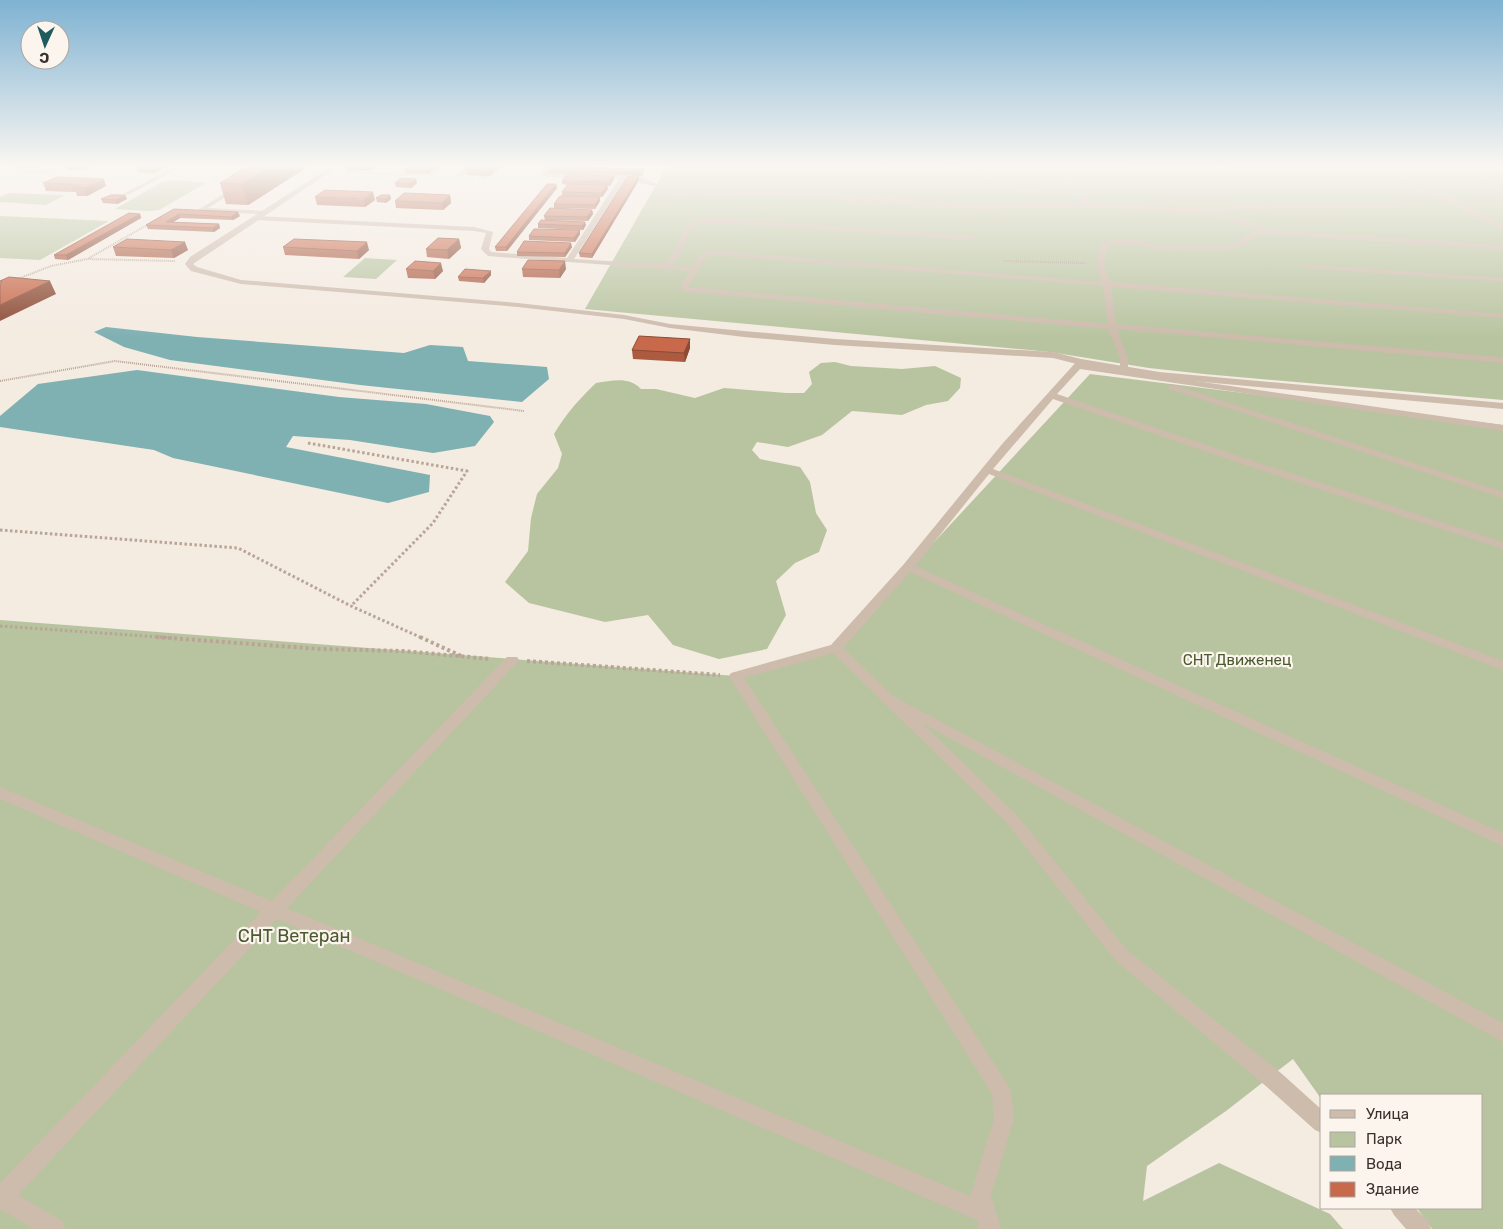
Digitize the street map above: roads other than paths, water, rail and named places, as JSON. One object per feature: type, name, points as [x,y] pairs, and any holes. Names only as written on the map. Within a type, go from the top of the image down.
[{"type":"street","points":[[248,223],[193,259],[189,264],[194,269],[241,282],[527,306],[753,335],[835,342],[1053,355],[1079,364],[1136,376],[1368,407],[1503,428]]},
{"type":"street","points":[[365,223],[479,229],[490,232],[485,249],[488,254],[695,269]]},
{"type":"street","points":[[570,260],[594,223]]},
{"type":"street","points":[[654,266],[672,261],[690,225],[696,223]]},
{"type":"street","points":[[759,223],[974,238]]},
{"type":"street","points":[[1246,223],[1275,232]]},
{"type":"street","points":[[1124,369],[1124,358],[1117,345],[1112,326],[1107,286],[1100,265],[1105,244],[1133,242],[1159,247],[1216,248],[1239,245],[1253,233],[1275,232],[1503,248]]},
{"type":"street","points":[[1503,316],[1107,286],[714,253],[703,256],[684,288],[687,290],[1503,360]]},
{"type":"street","points":[[1304,266],[1503,280]]},
{"type":"street","points":[[1079,364],[1159,375],[1503,406]]},
{"type":"street","points":[[987,1221],[980,1195],[1004,1119],[1001,1092],[736,676],[836,648],[908,567],[987,470],[1079,364]]},
{"type":"street","points":[[1136,376],[1503,495]]},
{"type":"street","points":[[1051,395],[1252,464],[1503,546]]},
{"type":"street","points":[[987,470],[1503,666]]},
{"type":"street","points":[[908,567],[1503,840]]},
{"type":"street","points":[[836,648],[1011,818],[1121,955],[1274,1080],[1320,1122]]},
{"type":"street","points":[[54,1229],[0,1197],[512,660]]},
{"type":"street","points":[[889,699],[1503,1033]]},
{"type":"street","points":[[0,793],[274,910],[987,1221]]},
{"type":"street","points":[[1402,1209],[1420,1229]]},
{"type":"water","points":[[106,327],[197,337],[404,353],[430,345],[463,347],[468,361],[547,367],[549,379],[522,402],[360,385],[170,360],[124,347],[94,332]]},
{"type":"water","points":[[137,370],[339,397],[426,404],[490,416],[494,422],[475,446],[433,453],[350,440],[293,436],[286,447],[430,475],[429,492],[388,503],[173,458],[154,450],[0,427],[0,416],[38,384]]},
{"type":"park label","name":"СНТ Движенец","points":[[1237,660]]},
{"type":"park label","name":"СНТ Ветеран","points":[[294,936]]}]
